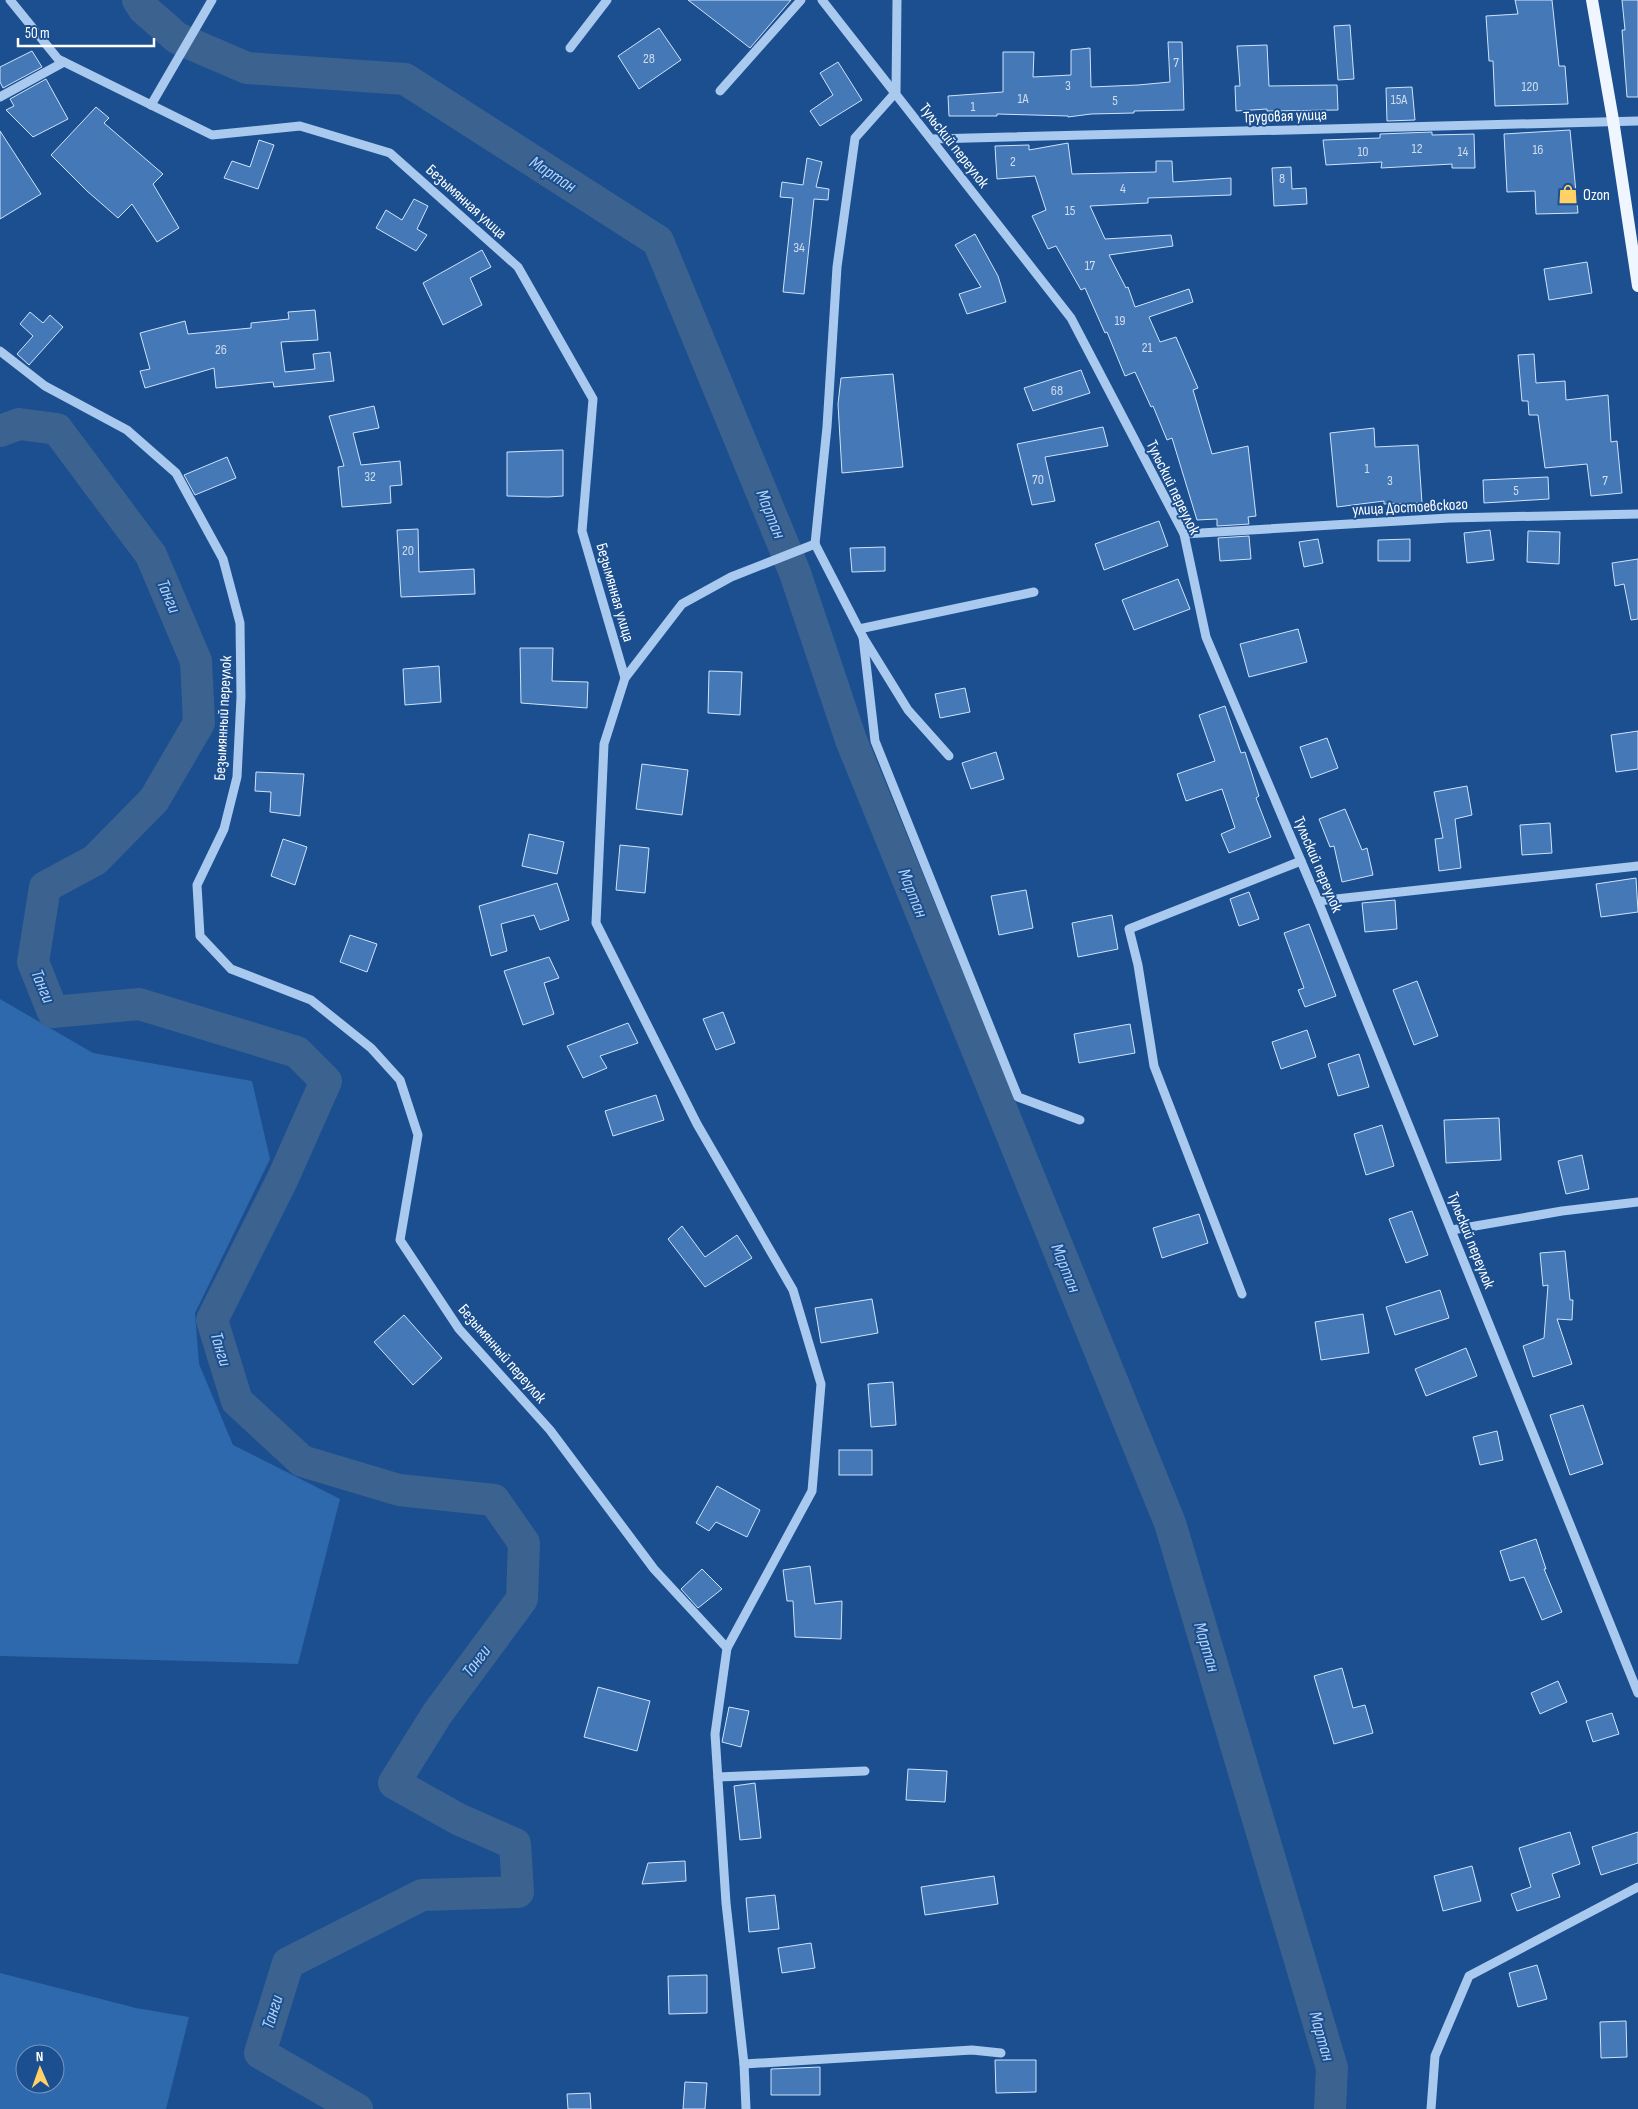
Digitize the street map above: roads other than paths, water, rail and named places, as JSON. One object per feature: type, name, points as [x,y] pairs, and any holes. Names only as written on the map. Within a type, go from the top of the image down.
[{"type":"main road","points":[[1592,0],[1613,120],[1638,286]]},
{"type":"street","name":"Безымянная улица","points":[[10,0],[58,59],[212,135],[300,126],[390,152],[518,267],[593,399],[582,531],[625,678]]},
{"type":"street","points":[[151,105],[212,0]]},
{"type":"street","points":[[570,48],[607,0]]},
{"type":"street","points":[[720,91],[801,0]]},
{"type":"street","name":"Тульский переулок","points":[[822,0],[1072,318],[1184,534],[1206,636],[1302,861],[1638,1694]]},
{"type":"street","points":[[897,0],[896,92],[855,138],[837,267],[827,427],[815,544],[861,633],[908,710],[949,756]]},
{"type":"street","points":[[0,97],[64,62]]},
{"type":"street","name":"Трудовая улица","points":[[932,139],[1613,120],[1638,121]]},
{"type":"street","name":"Безымянный переулок","points":[[0,351],[46,386],[127,430],[176,473],[223,559],[240,623],[237,777],[224,829],[197,885],[200,936],[230,969],[311,1000],[371,1048],[400,1080],[418,1135],[400,1240],[459,1329],[550,1430],[654,1569],[727,1648]]},
{"type":"street","name":"улица Достоевского","points":[[1184,534],[1449,518],[1638,514]]},
{"type":"street","points":[[746,2109],[744,2064],[726,1903],[715,1734],[727,1648],[812,1491],[821,1384],[793,1290],[697,1124],[596,923],[604,744],[625,678],[682,604],[730,577],[815,544]]},
{"type":"street","points":[[861,633],[1034,592]]},
{"type":"street","points":[[861,633],[875,741],[1018,1097],[1080,1120]]},
{"type":"street","points":[[1242,1294],[1154,1066],[1138,966],[1129,929],[1302,861]]},
{"type":"street","points":[[1318,901],[1638,866]]},
{"type":"street","points":[[1452,1230],[1638,1202]]},
{"type":"street","points":[[718,1777],[865,1771]]},
{"type":"street","points":[[1431,2109],[1435,2056],[1469,1976],[1638,1887]]},
{"type":"street","points":[[744,2064],[972,2050],[1001,2053]]},
{"type":"waterway","name":"Мартан","points":[[138,0],[144,9],[177,38],[247,68],[405,79],[658,241],[795,573],[851,740],[1170,1523],[1332,2068],[1330,2109]]},
{"type":"waterway","name":"Танги","points":[[0,431],[19,424],[57,429],[151,555],[196,661],[199,723],[154,800],[95,860],[45,887],[33,962],[53,1012],[139,1004],[297,1052],[326,1081],[283,1178],[212,1320],[237,1401],[302,1461],[399,1490],[494,1500],[524,1543],[522,1599],[437,1714],[394,1783],[458,1819],[515,1844],[518,1892],[422,1895],[288,1963],[260,2053],[357,2109]]},
{"type":"place","name":"Ozon","points":[[1568,194]]}]
